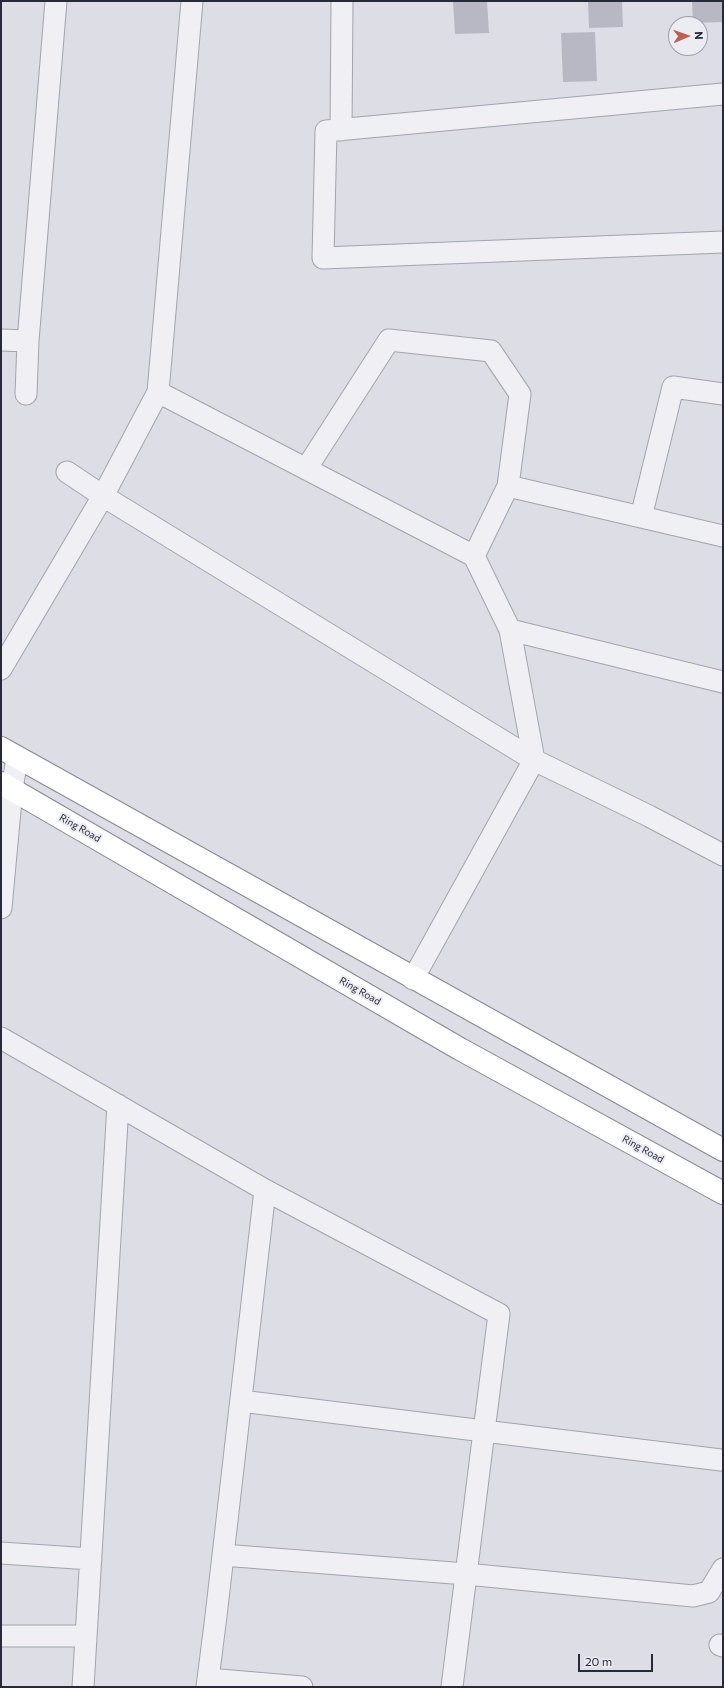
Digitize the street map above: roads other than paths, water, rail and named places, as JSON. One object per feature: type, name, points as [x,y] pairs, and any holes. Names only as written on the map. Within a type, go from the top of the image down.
[{"type":"highway","points":[[9,753],[723,1150]]},
{"type":"highway","name":"Ring Road","points":[[7,786],[460,1049],[723,1193]]},
{"type":"street","points":[[26,394],[28,341],[56,1]]},
{"type":"street","points":[[1,669],[103,496],[158,392],[192,1]]},
{"type":"street","points":[[341,130],[342,1]]},
{"type":"street","points":[[723,94],[326,131],[323,258],[723,242]]},
{"type":"street","points":[[1,340],[28,341]]},
{"type":"street","points":[[306,469],[389,340],[491,351],[520,394],[508,486],[474,556]]},
{"type":"street","points":[[641,517],[674,387],[723,394]]},
{"type":"street","points":[[158,392],[474,556],[510,630],[534,760],[413,979]]},
{"type":"street","points":[[67,472],[103,496],[534,760],[649,816],[723,856]]},
{"type":"street","points":[[508,486],[723,536]]},
{"type":"street","points":[[510,630],[723,682]]},
{"type":"street","points":[[1,908],[9,753]]},
{"type":"street","points":[[1,1038],[265,1190],[499,1314],[452,1687]]},
{"type":"street","points":[[83,1687],[118,1105]]},
{"type":"street","points":[[265,1190],[207,1683],[302,1687]]},
{"type":"street","points":[[241,1401],[720,1460]]},
{"type":"street","points":[[1,1553],[91,1559]]},
{"type":"street","points":[[223,1555],[466,1574],[693,1596],[709,1592],[723,1569]]},
{"type":"street","points":[[1,1636],[86,1636]]}]
